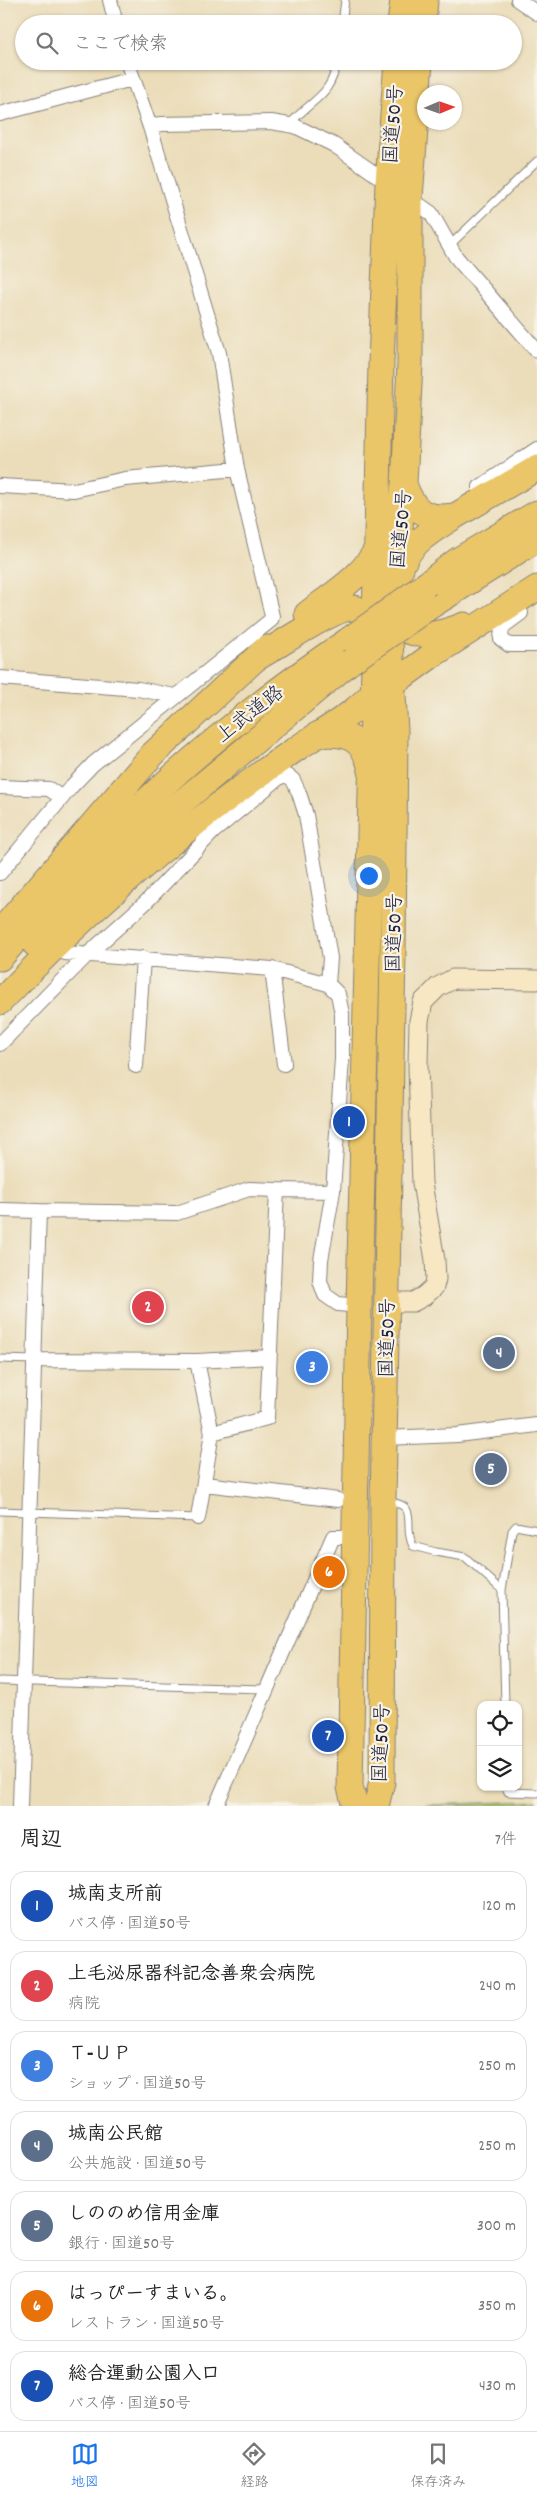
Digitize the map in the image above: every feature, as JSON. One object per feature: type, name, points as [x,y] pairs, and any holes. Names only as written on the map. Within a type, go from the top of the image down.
[{"type":"highway","points":[[401,15],[403,0]]},
{"type":"highway","points":[[424,15],[425,0]]},
{"type":"highway","name":"国道50号","points":[[386,614],[377,548],[388,183],[396,70]]},
{"type":"highway","name":"国道50号","points":[[355,1806],[350,1787],[372,778],[382,689],[386,614],[404,484],[410,364],[410,198],[419,70]]},
{"type":"highway","points":[[386,614],[404,558],[419,540],[454,516],[537,468]]},
{"type":"highway","points":[[404,484],[408,496],[425,514],[432,518],[454,516]]},
{"type":"highway","name":"上武道路","points":[[428,595],[458,560],[537,513]]},
{"type":"highway","name":"上武道路","points":[[0,958],[108,839],[167,782],[253,709],[350,651],[428,595],[537,539]]},
{"type":"highway","points":[[0,932],[153,754],[280,635],[356,576],[372,559],[377,548]]},
{"type":"highway","points":[[0,1002],[51,950],[154,858],[236,792],[382,689],[537,588]]},
{"type":"highway","points":[[255,659],[338,610],[355,608],[386,614],[409,631],[432,636],[468,623],[500,606],[509,607]]},
{"type":"highway","name":"上武道路","points":[[0,980],[76,902],[176,807],[350,651]]},
{"type":"highway","name":"国道50号","points":[[376,1806],[382,1782],[383,1502],[395,731],[382,689]]},
{"type":"highway","points":[[317,735],[333,734],[353,739],[366,754],[372,778]]},
{"type":"street","points":[[110,0],[114,15]]},
{"type":"street","points":[[518,0],[537,13]]},
{"type":"street","points":[[0,873],[62,798],[93,764],[271,620],[272,616],[237,469],[219,353],[150,127],[130,70]]},
{"type":"street","points":[[0,114],[132,79]]},
{"type":"street","points":[[150,127],[160,124],[271,122],[289,125],[311,133],[334,146],[431,213],[449,246],[465,268],[537,351]]},
{"type":"street","points":[[484,498],[480,494],[480,487],[537,448]]},
{"type":"street","points":[[0,486],[74,490],[125,479],[237,469]]},
{"type":"street","points":[[537,603],[506,622],[500,634],[503,642],[509,645],[537,645]]},
{"type":"street","points":[[0,678],[138,689],[175,696]]},
{"type":"street","points":[[0,1044],[87,955],[146,902],[224,822],[278,778],[286,776],[293,780],[306,815],[330,958],[328,984]]},
{"type":"street","points":[[0,787],[49,789],[62,798]]},
{"type":"street","points":[[65,953],[272,969],[328,984],[338,994],[342,1014],[342,1059],[333,1191],[321,1260],[320,1282],[326,1295],[338,1304],[359,1306]]},
{"type":"street","points":[[136,1066],[143,958]]},
{"type":"street","points":[[272,969],[284,1064]]},
{"type":"street","points":[[387,1302],[412,1302],[424,1296],[434,1287],[436,1279],[422,1183],[418,1066],[419,1021],[423,1002],[438,987],[453,979],[537,980]]},
{"type":"street","points":[[0,1210],[177,1213],[249,1189],[333,1191]]},
{"type":"street","points":[[212,1432],[267,1418],[277,1190]]},
{"type":"street","points":[[20,1806],[39,1211]]},
{"type":"street","points":[[35,1360],[197,1361],[269,1356]]},
{"type":"street","points":[[197,1361],[212,1432],[198,1518]]},
{"type":"street","points":[[385,1438],[457,1435],[537,1425]]},
{"type":"street","points":[[205,1484],[338,1500]]},
{"type":"street","points":[[216,1806],[334,1537],[356,1536]]},
{"type":"lane","points":[[343,15],[345,0]]},
{"type":"lane","points":[[289,125],[299,113],[327,91],[335,70]]},
{"type":"lane","points":[[449,246],[537,161]]},
{"type":"lane","points":[[0,1359],[35,1360]]},
{"type":"lane","points":[[383,1502],[400,1503],[406,1508],[414,1546],[464,1557],[502,1590]]},
{"type":"lane","points":[[0,1511],[198,1518]]},
{"type":"lane","points":[[505,1701],[502,1590],[512,1530],[516,1526],[537,1530]]},
{"type":"lane","points":[[0,1681],[266,1689]]},
{"type":"lane","points":[[508,1791],[514,1794],[537,1793]]},
{"type":"green space","points":[[537,1801],[537,1806],[397,1806]]},
{"type":"place","name":"城南支所前","points":[[349,1122]]},
{"type":"place","name":"上毛泌尿器科記念善衆会病院","points":[[148,1307]]},
{"type":"place","name":"城南公民館","points":[[499,1353]]},
{"type":"place","name":"Ｔ−ＵＰ","points":[[312,1367]]},
{"type":"place","name":"しののめ信用金庫","points":[[491,1469]]},
{"type":"place","name":"はっぴーすまいる。","points":[[329,1572]]},
{"type":"place","name":"総合運動公園入口","points":[[328,1736]]}]
